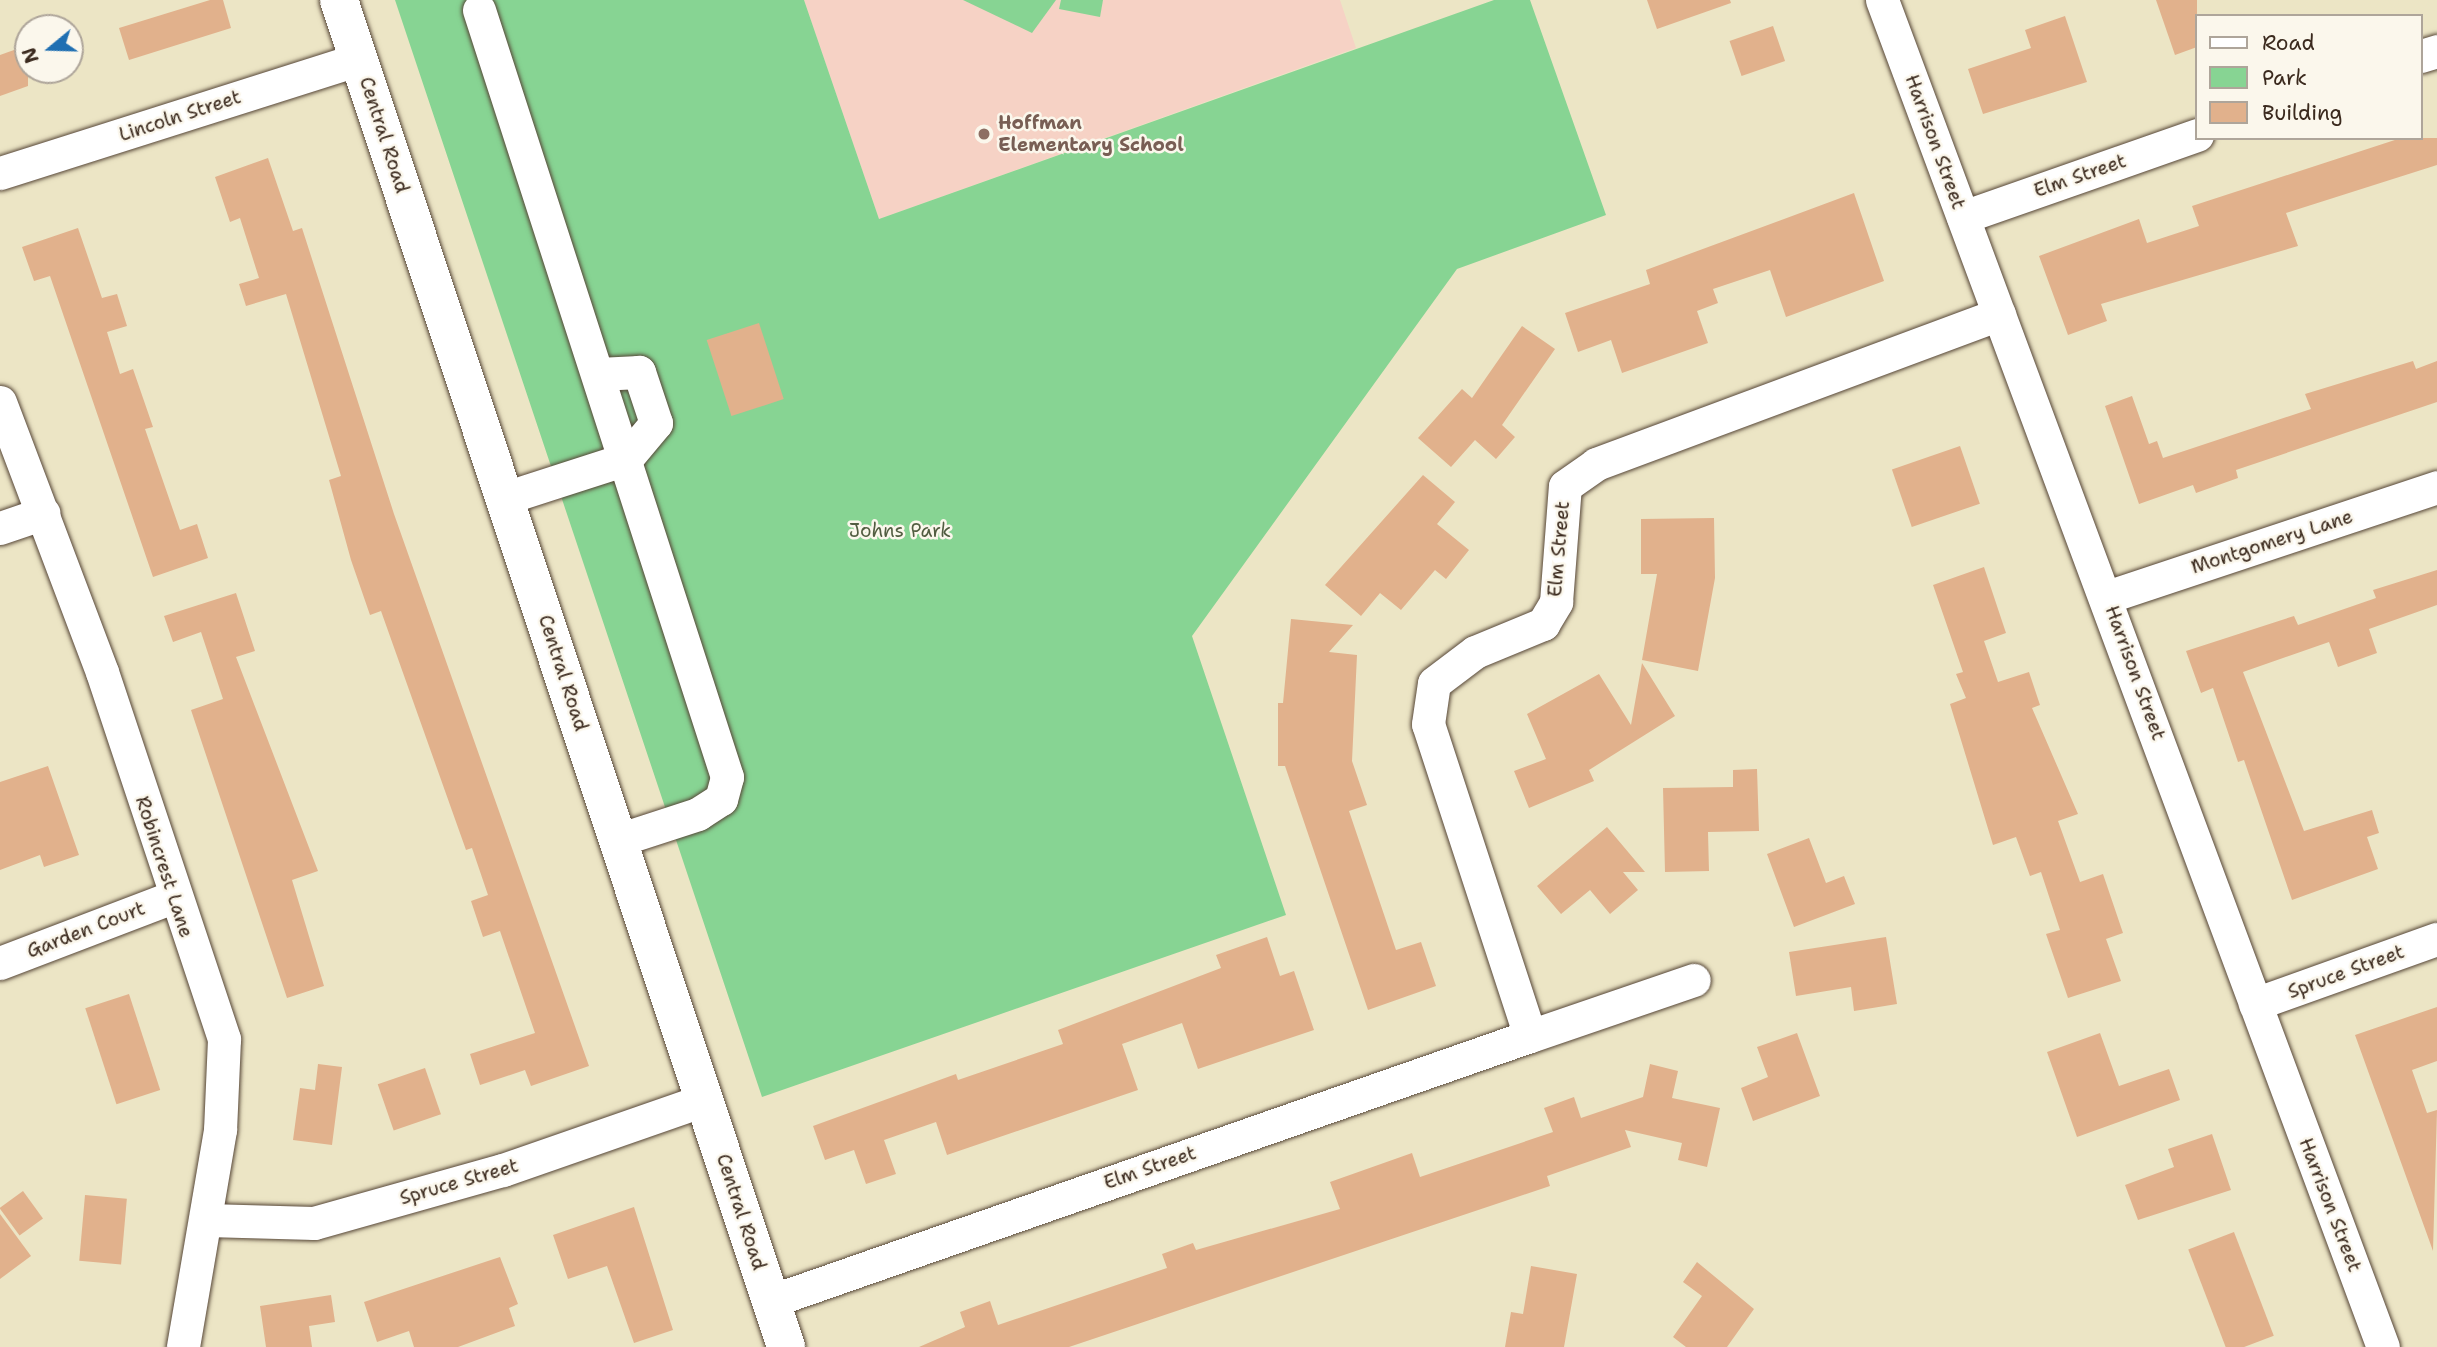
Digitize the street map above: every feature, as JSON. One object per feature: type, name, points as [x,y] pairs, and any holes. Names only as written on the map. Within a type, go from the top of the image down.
[{"type":"main road","name":"Central Road","points":[[340,0],[786,1347]]},
{"type":"street","name":"Harrison Street","points":[[1882,0],[2107,597],[2383,1347]]},
{"type":"street","points":[[479,10],[727,777],[721,799],[698,814],[618,840]]},
{"type":"street","name":"Lincoln Street","points":[[0,173],[359,59]]},
{"type":"street","name":"Elm Street","points":[[1963,217],[2196,135]]},
{"type":"street","name":"Elm Street","points":[[1530,1036],[1428,724],[1434,683],[1475,652],[1544,624],[1556,602],[1564,486],[1597,464],[1999,314]]},
{"type":"street","points":[[505,498],[626,459],[656,423],[653,399],[639,372],[598,374]]},
{"type":"street","name":"Robincrest Lane","points":[[0,402],[44,513],[173,897],[224,1039],[220,1130],[207,1220],[183,1347]]},
{"type":"street","name":"Montgomery Lane","points":[[2107,597],[2437,487]]},
{"type":"street","points":[[0,528],[44,513]]},
{"type":"street","name":"Garden Court","points":[[0,963],[173,897]]},
{"type":"street","name":"Spruce Street","points":[[2255,1004],[2437,939]]},
{"type":"street","name":"Elm Street","points":[[771,1301],[1694,980]]},
{"type":"street","name":"Spruce Street","points":[[207,1220],[314,1223],[503,1170],[704,1100]]},
{"type":"shaded area","name":"Hoffman Elementary School","points":[[804,0],[1340,0],[1356,48],[879,219]]},
{"type":"green space","name":"Johns Park","points":[[395,0],[804,0],[879,219],[1494,0],[1530,0],[1606,215],[1457,269],[1192,636],[1286,915],[762,1097]]},
{"type":"green space","points":[[963,0],[1056,0],[1032,33]]},
{"type":"green space","points":[[1061,0],[1103,0],[1100,17],[1059,9]]},
{"type":"building","points":[[210,0],[223,0],[231,28],[129,60],[119,28]]},
{"type":"building","points":[[1647,0],[1730,0],[1731,3],[1657,29]]},
{"type":"building","points":[[2156,0],[2197,0],[2196,47],[2175,55]]},
{"type":"building","points":[[2065,16],[2087,82],[1983,114],[1968,69],[2031,48],[2025,30]]},
{"type":"building","points":[[1773,26],[1785,61],[1742,76],[1730,41]]},
{"type":"building","points":[[14,50],[14,84],[28,86],[0,96],[0,55]]},
{"type":"building","points":[[2437,138],[2437,165],[2286,213],[2298,246],[2101,304],[2107,321],[2068,335],[2039,256],[2139,219],[2147,243],[2199,226],[2192,206],[2395,140]]},
{"type":"building","points":[[268,158],[293,231],[302,228],[394,514],[589,1066],[531,1086],[525,1070],[480,1085],[470,1054],[535,1033],[500,931],[483,937],[471,901],[488,895],[472,848],[466,850],[381,611],[370,615],[351,560],[329,480],[341,476],[286,294],[246,306],[239,284],[259,278],[240,218],[230,222],[215,177]]},
{"type":"building","points":[[1854,193],[1884,281],[1786,317],[1770,270],[1713,289],[1718,303],[1697,311],[1708,343],[1622,373],[1611,340],[1578,352],[1565,313],[1650,284],[1646,270]]},
{"type":"building","points":[[78,228],[102,298],[117,294],[127,326],[107,332],[120,374],[133,369],[153,427],[145,429],[180,530],[197,524],[208,558],[153,577],[50,276],[34,281],[22,247]]},
{"type":"building","points":[[759,323],[784,399],[731,416],[707,340]]},
{"type":"building","points":[[1522,326],[1555,349],[1502,425],[1515,437],[1496,459],[1475,440],[1451,467],[1418,438],[1462,389],[1472,398]]},
{"type":"building","points":[[2413,361],[2416,369],[2437,361],[2437,402],[2236,470],[2238,478],[2196,493],[2193,485],[2139,504],[2105,406],[2132,396],[2149,444],[2157,441],[2163,458],[2311,409],[2305,394]]},
{"type":"building","points":[[1960,446],[1980,504],[1912,527],[1892,469]]},
{"type":"building","points":[[1423,475],[1455,502],[1437,524],[1469,550],[1446,579],[1435,570],[1401,610],[1380,593],[1361,616],[1325,585]]},
{"type":"building","points":[[1714,518],[1715,578],[1698,671],[1642,660],[1657,574],[1641,574],[1641,519]]},
{"type":"building","points":[[1984,567],[2006,633],[1984,641],[1998,682],[2029,672],[2040,705],[2032,708],[2078,814],[2058,821],[2080,882],[2103,874],[2123,933],[2106,939],[2121,981],[2068,998],[2046,934],[2060,930],[2041,872],[2030,876],[2016,837],[1993,845],[1950,704],[1966,698],[1956,674],[1963,672],[1933,585]]},
{"type":"building","points":[[2437,570],[2437,605],[2369,629],[2377,653],[2338,667],[2329,642],[2243,672],[2304,831],[2372,810],[2379,833],[2367,837],[2378,869],[2292,900],[2244,760],[2238,762],[2213,688],[2201,693],[2186,651],[2294,616],[2298,625],[2376,598],[2373,590]]},
{"type":"building","points":[[236,593],[255,651],[236,657],[318,871],[292,880],[324,986],[287,998],[191,710],[223,699],[201,632],[173,642],[164,616]]},
{"type":"building","points":[[1291,619],[1353,625],[1329,652],[1357,655],[1352,761],[1367,805],[1349,811],[1396,950],[1421,942],[1436,986],[1368,1010],[1285,766],[1278,766],[1278,703],[1283,703]]},
{"type":"building","points":[[1642,663],[1675,716],[1589,770],[1594,781],[1529,808],[1514,771],[1546,759],[1527,714],[1599,674],[1631,725]]},
{"type":"building","points":[[48,766],[79,855],[44,867],[40,855],[0,870],[0,782]]},
{"type":"building","points":[[1757,769],[1759,831],[1708,832],[1709,871],[1665,872],[1663,788],[1733,787],[1733,770]]},
{"type":"building","points":[[1607,827],[1645,872],[1623,872],[1638,890],[1610,914],[1590,890],[1561,914],[1537,886]]},
{"type":"building","points":[[1809,838],[1826,883],[1844,876],[1855,904],[1794,927],[1767,854]]},
{"type":"building","points":[[1267,937],[1280,976],[1294,971],[1314,1030],[1198,1069],[1182,1023],[1122,1044],[1138,1090],[947,1155],[936,1122],[884,1140],[896,1174],[866,1184],[854,1150],[825,1160],[813,1126],[956,1074],[958,1080],[1063,1044],[1058,1030],[1221,968],[1216,955]]},
{"type":"building","points":[[1886,937],[1897,1004],[1854,1011],[1851,987],[1796,996],[1789,952]]},
{"type":"building","points":[[129,994],[160,1090],[116,1104],[85,1008]]},
{"type":"building","points":[[2437,1007],[2437,1061],[2412,1070],[2427,1113],[2437,1110],[2433,1251],[2355,1035]]},
{"type":"building","points":[[1797,1033],[1820,1096],[1753,1121],[1741,1088],[1768,1077],[1757,1047]]},
{"type":"building","points":[[2100,1033],[2119,1086],[2169,1069],[2180,1100],[2077,1137],[2047,1052]]},
{"type":"building","points":[[318,1064],[342,1067],[332,1145],[293,1140],[300,1088],[315,1090]]},
{"type":"building","points":[[1650,1064],[1678,1071],[1672,1098],[1720,1108],[1707,1167],[1678,1160],[1682,1143],[1625,1130],[1631,1147],[1547,1176],[1550,1186],[1069,1347],[919,1347],[965,1327],[960,1312],[990,1301],[998,1325],[1167,1268],[1162,1254],[1193,1243],[1196,1250],[1340,1209],[1330,1182],[1412,1153],[1420,1177],[1553,1132],[1544,1108],[1574,1097],[1581,1118],[1643,1097]]},
{"type":"building","points":[[425,1068],[441,1114],[394,1131],[378,1084]]},
{"type":"building","points":[[2212,1134],[2231,1190],[2138,1220],[2125,1185],[2174,1167],[2168,1149]]},
{"type":"building","points":[[23,1191],[43,1219],[20,1236],[0,1208]]},
{"type":"building","points":[[85,1195],[127,1199],[121,1264],[79,1261]]},
{"type":"building","points":[[634,1207],[673,1330],[634,1343],[607,1266],[568,1279],[553,1235]]},
{"type":"building","points":[[0,1214],[31,1256],[0,1279]]},
{"type":"building","points":[[2234,1232],[2274,1336],[2244,1347],[2226,1347],[2188,1250]]},
{"type":"building","points":[[500,1257],[518,1304],[509,1308],[515,1326],[458,1347],[414,1347],[409,1331],[377,1342],[364,1302]]},
{"type":"building","points":[[1697,1262],[1754,1309],[1727,1347],[1686,1347],[1673,1337],[1702,1296],[1683,1282]]},
{"type":"building","points":[[1531,1266],[1577,1274],[1564,1347],[1505,1347],[1511,1312],[1523,1314]]},
{"type":"building","points":[[331,1295],[335,1322],[309,1326],[312,1347],[266,1347],[260,1306]]},
{"type":"place","name":"Hoffman Elementary School","points":[[984,134]]}]
